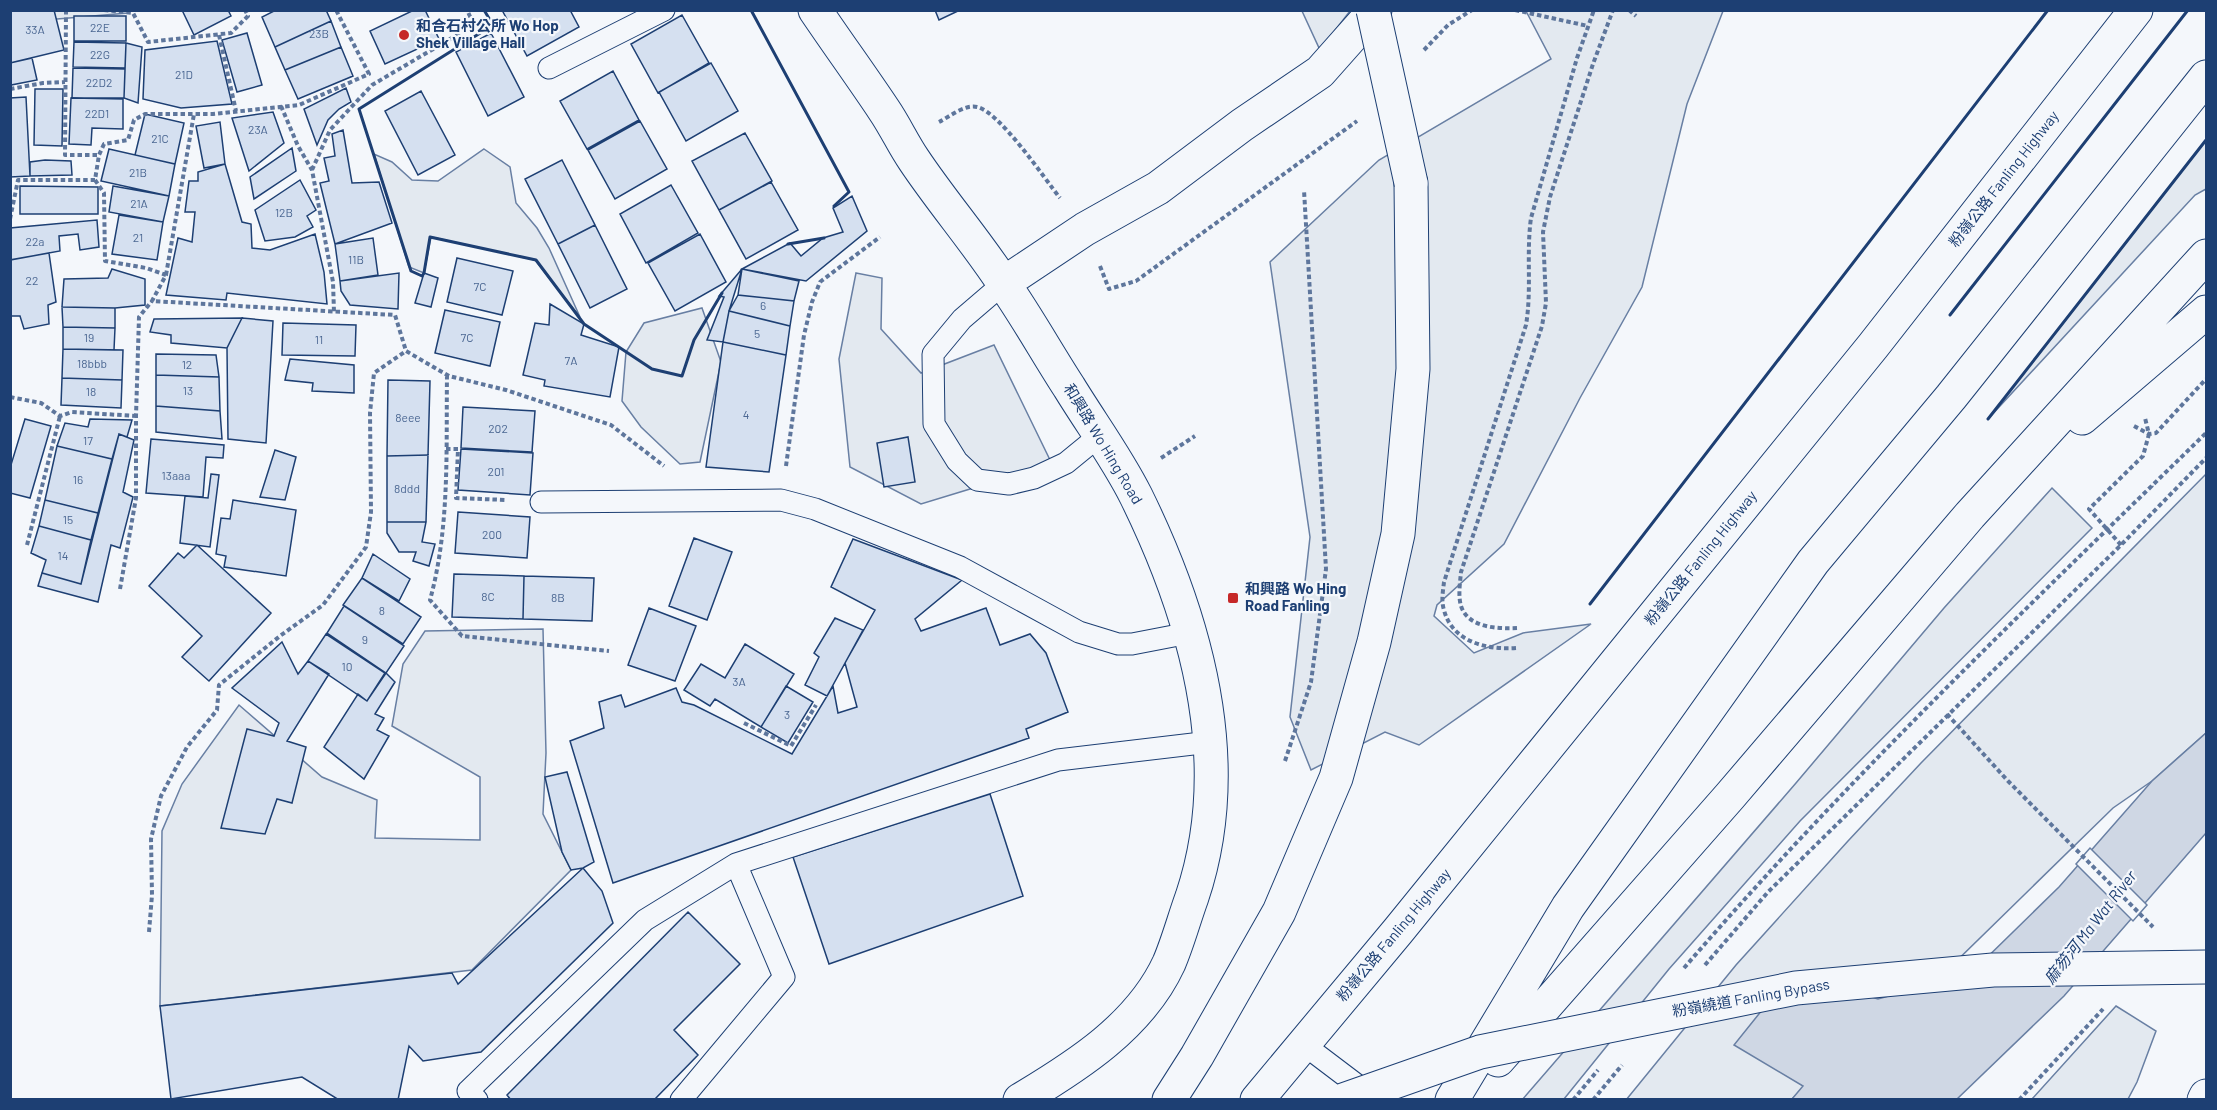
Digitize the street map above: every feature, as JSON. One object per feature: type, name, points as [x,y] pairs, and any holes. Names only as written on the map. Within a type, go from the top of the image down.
[{"type":"main road","name":"和興路 Wo Hing Road","points":[[815,10],[885,111],[912,157],[1004,283],[1135,493],[1171,573],[1189,633],[1206,704],[1212,783],[1209,826],[1199,875],[1168,964],[1149,996],[1118,1030],[1066,1072],[1020,1100]]},
{"type":"main road","points":[[1004,283],[1085,229],[1158,188],[1242,125],[1320,72],[1374,10]]},
{"type":"main road","points":[[1169,1100],[1197,1056],[1279,912],[1336,778],[1374,642],[1398,534],[1413,369],[1411,183],[1374,10]]},
{"type":"main road","name":"粉嶺公路 Fanling Highway","points":[[1257,1100],[1406,922],[1866,356],[2136,10]]},
{"type":"main road","points":[[1452,1100],[1568,907],[1813,562],[1951,397],[2206,77]]},
{"type":"main road","points":[[1463,1100],[1730,796],[1970,515],[2206,256]]},
{"type":"main road","points":[[1970,515],[2206,312]]},
{"type":"main road","name":"粉嶺繞道 Fanling Bypass","points":[[1343,1100],[1480,1052],[1796,987],[1993,970],[2206,967]]},
{"type":"lane","points":[[549,68],[664,10]]},
{"type":"lane","points":[[1004,283],[962,319],[933,354],[934,424],[957,461],[977,480],[1009,484],[1035,478],[1066,463],[1099,436]]},
{"type":"lane","points":[[541,502],[781,500],[815,509],[960,567],[1079,632],[1118,644],[1132,644],[1189,633]]},
{"type":"lane","points":[[477,1100],[468,1092],[645,920],[736,864],[1058,760],[1210,742]]},
{"type":"lane","points":[[681,1100],[784,977],[736,864]]},
{"type":"lane","points":[[1303,1044],[1376,1100]]},
{"type":"path","points":[[66,10],[65,155],[99,155]]},
{"type":"path","points":[[104,10],[133,13],[148,42],[231,33],[248,16],[245,10]]},
{"type":"path","points":[[336,10],[369,74],[372,85]]},
{"type":"path","points":[[312,170],[330,130],[372,85],[474,25],[467,10]]},
{"type":"path","points":[[1417,58],[1448,25],[1472,10]]},
{"type":"path","points":[[1515,10],[1588,26]]},
{"type":"path","points":[[1516,648],[1496,649],[1477,645],[1454,630],[1443,607],[1444,582],[1527,325],[1530,303],[1528,241],[1531,218],[1594,10]]},
{"type":"path","points":[[1516,628],[1500,629],[1484,625],[1467,615],[1462,608],[1461,572],[1542,326],[1546,303],[1543,232],[1550,197],[1613,10]]},
{"type":"path","points":[[1629,10],[1636,16]]},
{"type":"path","points":[[219,35],[236,111]]},
{"type":"path","points":[[166,275],[146,268],[105,261],[104,193],[95,180],[99,155],[104,144],[128,140],[134,120],[145,114],[194,114],[298,105],[369,74]]},
{"type":"path","points":[[10,89],[65,82]]},
{"type":"path","points":[[281,106],[298,146],[312,170],[333,282],[334,312]]},
{"type":"path","points":[[120,589],[136,498],[139,317],[152,301],[166,275],[194,114]]},
{"type":"path","points":[[10,219],[18,180],[95,180]]},
{"type":"path","points":[[1285,761],[1311,682],[1326,569],[1304,190]]},
{"type":"path","points":[[781,500],[804,335],[812,302],[820,282],[880,237]]},
{"type":"path","points":[[152,301],[395,315],[406,351],[447,374],[506,390],[611,425],[660,463],[694,501]]},
{"type":"path","points":[[149,932],[152,895],[151,838],[161,796],[187,747],[217,710],[219,685],[323,605],[366,547],[371,512],[370,413],[374,373],[406,351]]},
{"type":"path","points":[[447,374],[444,524],[439,567],[430,600],[462,636],[609,651]]},
{"type":"path","points":[[2133,426],[2149,434],[2156,433],[2206,379]]},
{"type":"path","points":[[10,397],[41,403],[60,416]]},
{"type":"path","points":[[60,416],[72,412],[136,416]]},
{"type":"path","points":[[2121,545],[2089,509],[2143,456],[2149,434],[2144,414]]},
{"type":"path","points":[[27,545],[60,416]]},
{"type":"path","points":[[1681,971],[1754,886],[1843,792],[2206,433]]},
{"type":"path","points":[[446,449],[458,449],[456,498],[541,502]]},
{"type":"path","points":[[1700,971],[1768,892],[2121,545],[2206,458]]},
{"type":"path","points":[[744,723],[791,747],[816,705]]},
{"type":"path","points":[[1947,714],[2008,781],[2159,932]]},
{"type":"path","points":[[2019,1100],[2104,1007]]},
{"type":"path","points":[[1593,1100],[1629,1057]]},
{"type":"path","points":[[1573,1100],[1605,1061]]},
{"type":"shaded area","points":[[128,10],[128,13],[57,19],[21,11]]},
{"type":"shaded area","points":[[1302,11],[1350,11],[1320,50]]},
{"type":"shaded area","points":[[1526,11],[1723,11],[1687,104],[1642,287],[1580,398],[1504,544],[1437,605],[1434,616],[1474,653],[1523,633],[1591,624],[1419,745],[1385,732],[1311,770],[1290,717],[1310,537],[1270,262],[1379,160],[1551,59]]},
{"type":"shaded area","points":[[2206,140],[2206,189],[2195,195],[1988,419]]},
{"type":"shaded area","points":[[484,149],[510,167],[516,203],[537,228],[549,248],[580,317],[535,260],[431,237],[424,273],[409,267],[374,154],[392,162],[412,180],[438,181]]},
{"type":"shaded area","points":[[856,273],[882,278],[881,329],[921,373],[994,345],[1052,464],[921,504],[850,467],[839,359]]},
{"type":"shaded area","points":[[702,308],[721,362],[700,462],[680,464],[641,427],[622,401],[626,352],[644,323]]},
{"type":"shaded area","points":[[2206,474],[2206,733],[2152,781],[2113,808],[1939,978],[1878,999],[1791,974],[1804,1087],[1792,1099],[1626,1100],[1736,965],[1848,841],[1921,763]]},
{"type":"shaded area","points":[[2052,488],[2092,528],[1800,821],[1669,969],[1564,1099],[1522,1100],[1944,608]]},
{"type":"shaded area","points":[[543,629],[546,753],[543,814],[571,870],[472,970],[160,1006],[162,831],[182,784],[239,705],[322,777],[377,800],[375,838],[480,840],[480,777],[392,726],[403,664],[425,631]]},
{"type":"shaded area","points":[[2116,1006],[2156,1031],[2137,1082],[2128,1099],[2032,1099]]},
{"type":"water","name":"麻笏河 Ma Wat River","points":[[2206,733],[2206,833],[2064,996],[1957,1099],[1792,1099],[1803,1086],[1734,1045],[1791,974],[1878,999],[1971,973],[2059,887],[2152,781]]},
{"type":"pier","points":[[2090,848],[2147,905],[2133,921],[2076,864]]},
{"type":"building","points":[[10,10],[54,10],[64,50],[10,63]]},
{"type":"building","points":[[182,10],[228,10],[231,16],[194,35]]},
{"type":"building","points":[[276,10],[326,10],[331,21],[275,47],[262,17]]},
{"type":"building","name":"和合石村公所 Wo Hop Shek Village Hall","points":[[414,10],[425,10],[439,39],[385,64],[370,31]]},
{"type":"building","points":[[502,10],[570,10],[579,27],[527,56]]},
{"type":"building","points":[[935,10],[960,10],[939,20]]},
{"type":"building","points":[[682,15],[709,63],[658,93],[631,44]]},
{"type":"building","points":[[74,16],[126,16],[126,41],[74,41]]},
{"type":"building","points":[[331,21],[341,47],[285,70],[275,47]]},
{"type":"building","points":[[247,33],[262,85],[237,92],[222,40]]},
{"type":"building","points":[[491,33],[524,97],[488,116],[456,52]]},
{"type":"building","points":[[217,41],[232,104],[181,108],[143,99],[145,50]]},
{"type":"building","points":[[74,42],[126,43],[125,68],[73,67]]},
{"type":"building","points":[[126,43],[142,47],[138,103],[124,98]]},
{"type":"building","points":[[341,47],[353,76],[298,99],[285,70]]},
{"type":"building","points":[[32,58],[37,80],[11,85],[10,63]]},
{"type":"building","points":[[711,63],[738,111],[686,141],[659,92]]},
{"type":"building","points":[[73,68],[125,69],[124,98],[72,98]]},
{"type":"building","points":[[613,71],[639,120],[587,149],[560,101]]},
{"type":"building","points":[[346,88],[351,102],[339,109],[328,120],[317,145],[304,109]]},
{"type":"building","points":[[35,89],[63,89],[62,146],[34,145]]},
{"type":"building","points":[[421,91],[455,155],[418,175],[385,111]]},
{"type":"building","points":[[26,97],[30,176],[10,177],[10,98]]},
{"type":"building","points":[[71,98],[123,99],[123,129],[92,128],[91,145],[69,144]]},
{"type":"building","points":[[273,112],[284,143],[249,171],[232,118]]},
{"type":"building","points":[[145,114],[184,123],[175,164],[135,155]]},
{"type":"building","points":[[640,121],[667,169],[615,199],[588,150]]},
{"type":"building","points":[[220,122],[225,164],[204,168],[196,126]]},
{"type":"building","points":[[343,130],[352,183],[379,182],[392,223],[335,244],[320,183],[329,181],[324,158],[335,156],[332,134]]},
{"type":"building","points":[[745,133],[772,181],[719,210],[692,161]]},
{"type":"building","points":[[292,148],[296,171],[254,199],[250,177]]},
{"type":"building","points":[[109,149],[175,164],[169,196],[101,181]]},
{"type":"building","points":[[562,160],[595,225],[558,244],[525,179]]},
{"type":"building","points":[[71,161],[72,175],[30,176],[30,162]]},
{"type":"building","points":[[225,164],[242,222],[251,224],[252,248],[270,250],[315,234],[324,272],[327,304],[227,293],[226,300],[166,295],[178,238],[192,242],[195,212],[185,212],[189,181],[198,181],[198,172]]},
{"type":"building","points":[[300,180],[316,210],[307,216],[313,227],[295,237],[265,241],[255,210]]},
{"type":"building","points":[[771,182],[798,230],[746,259],[719,210]]},
{"type":"building","points":[[671,185],[698,233],[646,263],[620,214]]},
{"type":"building","points":[[20,186],[98,187],[98,214],[20,214]]},
{"type":"building","points":[[113,186],[169,196],[163,222],[109,212]]},
{"type":"building","points":[[852,196],[867,231],[806,281],[742,269],[790,243],[801,256],[823,238],[843,232],[833,208]]},
{"type":"building","points":[[119,215],[163,222],[157,260],[112,254]]},
{"type":"building","points":[[97,220],[99,247],[80,250],[78,234],[59,236],[60,251],[10,260],[10,228]]},
{"type":"building","points":[[595,225],[627,289],[590,308],[558,244]]},
{"type":"building","points":[[700,234],[726,282],[675,311],[648,263]]},
{"type":"building","points":[[373,238],[378,275],[340,281],[335,244]]},
{"type":"building","points":[[49,253],[56,302],[48,305],[49,324],[24,329],[20,316],[10,316],[10,260]]},
{"type":"building","points":[[457,258],[513,271],[502,315],[447,302]]},
{"type":"building","points":[[112,269],[145,279],[145,305],[115,308],[62,307],[64,279],[108,278]]},
{"type":"building","points":[[742,269],[799,281],[794,301],[738,295]]},
{"type":"building","points":[[742,269],[729,311],[723,342],[707,340],[724,297],[719,296]]},
{"type":"building","points":[[399,273],[398,309],[350,305],[341,291],[340,281]]},
{"type":"building","points":[[424,273],[438,278],[431,307],[415,303]]},
{"type":"building","points":[[738,295],[794,301],[790,326],[729,311]]},
{"type":"building","points":[[550,304],[584,324],[581,335],[619,347],[610,397],[544,386],[545,380],[523,375],[535,323],[549,325]]},
{"type":"building","points":[[62,307],[115,308],[115,328],[63,327]]},
{"type":"building","points":[[445,310],[500,322],[490,366],[435,353]]},
{"type":"building","points":[[729,311],[790,326],[786,355],[723,342]]},
{"type":"building","points":[[242,318],[227,348],[171,343],[171,335],[150,332],[154,319]]},
{"type":"building","points":[[242,318],[273,321],[266,443],[228,439],[227,348]]},
{"type":"building","points":[[283,323],[356,325],[355,356],[282,355]]},
{"type":"building","points":[[63,327],[115,328],[114,350],[63,349]]},
{"type":"building","points":[[723,342],[786,355],[769,472],[706,467]]},
{"type":"building","points":[[63,349],[123,350],[122,380],[62,378]]},
{"type":"building","points":[[156,354],[216,355],[219,377],[156,375]]},
{"type":"building","points":[[290,359],[354,365],[354,393],[312,391],[313,383],[285,380]]},
{"type":"building","points":[[156,375],[219,377],[220,411],[156,406]]},
{"type":"building","points":[[62,378],[122,380],[121,408],[61,405]]},
{"type":"building","points":[[388,380],[430,381],[428,455],[387,456]]},
{"type":"building","points":[[156,406],[220,411],[222,439],[156,432]]},
{"type":"building","points":[[463,407],[535,411],[532,452],[461,448]]},
{"type":"building","points":[[25,419],[51,426],[30,498],[10,493],[10,468]]},
{"type":"building","points":[[90,419],[132,420],[127,437],[119,434],[112,459],[57,446],[65,423],[88,427]]},
{"type":"building","points":[[119,434],[134,440],[123,492],[133,497],[120,548],[111,545],[98,602],[38,586],[42,573],[81,584]]},
{"type":"building","points":[[908,437],[915,482],[884,487],[877,443]]},
{"type":"building","points":[[151,439],[224,445],[223,458],[206,457],[203,497],[146,493]]},
{"type":"building","points":[[57,446],[112,459],[98,513],[45,500]]},
{"type":"building","points":[[461,449],[533,453],[530,495],[458,490]]},
{"type":"building","points":[[275,450],[296,457],[285,500],[260,497]]},
{"type":"building","points":[[428,455],[426,522],[387,522],[387,456]]},
{"type":"building","points":[[211,474],[219,475],[210,547],[180,543],[185,496],[208,498]]},
{"type":"building","points":[[45,500],[98,513],[91,540],[39,526]]},
{"type":"building","points":[[233,500],[296,510],[286,576],[224,567],[226,556],[216,554],[221,518],[230,519]]},
{"type":"building","points":[[458,512],[530,517],[527,558],[455,553]]},
{"type":"building","points":[[387,522],[426,522],[422,542],[435,544],[429,566],[413,561],[416,552],[399,552],[387,533]]},
{"type":"building","points":[[39,526],[91,540],[81,584],[42,573],[46,560],[31,553]]},
{"type":"building","points":[[694,538],[732,552],[707,620],[669,606]]},
{"type":"building","points":[[853,539],[962,580],[915,619],[921,631],[986,608],[1000,645],[1030,634],[1046,653],[1068,712],[1026,729],[1029,738],[613,883],[570,741],[604,728],[599,702],[621,695],[625,707],[676,688],[682,702],[694,705],[792,754],[833,686],[838,713],[857,707],[845,663],[875,610],[831,587]]},
{"type":"building","points":[[197,545],[271,613],[209,681],[182,657],[202,636],[149,586],[178,553],[184,558]]},
{"type":"building","points":[[373,554],[410,579],[399,601],[362,578]]},
{"type":"building","points":[[454,574],[524,576],[523,619],[452,617]]},
{"type":"building","points":[[524,576],[594,578],[592,621],[523,619]]},
{"type":"building","points":[[362,578],[421,617],[403,644],[343,605]]},
{"type":"building","points":[[344,606],[404,646],[386,673],[327,633]]},
{"type":"building","points":[[649,608],[696,626],[675,681],[628,665]]},
{"type":"building","points":[[835,618],[863,630],[827,696],[805,685],[819,657],[814,653]]},
{"type":"building","points":[[326,634],[385,673],[367,701],[308,661]]},
{"type":"building","points":[[282,642],[298,674],[308,661],[329,674],[287,741],[306,747],[292,803],[277,799],[265,834],[221,828],[247,729],[274,736],[279,723],[232,688]]},
{"type":"building","points":[[745,644],[794,674],[761,727],[715,699],[710,706],[684,690],[701,664],[725,678]]},
{"type":"building","points":[[386,673],[395,682],[375,714],[384,718],[377,730],[389,736],[364,779],[324,747],[358,694],[367,701]]},
{"type":"building","points":[[786,686],[813,702],[788,743],[761,727]]},
{"type":"building","points":[[567,772],[594,862],[583,868],[571,870],[562,852],[545,777]]},
{"type":"building","points":[[990,794],[1023,896],[829,964],[793,857]]},
{"type":"building","points":[[583,868],[602,891],[613,923],[481,1052],[423,1061],[409,1046],[398,1100],[339,1100],[302,1077],[171,1099],[160,1006],[452,973],[458,984]]},
{"type":"building","points":[[688,912],[740,964],[674,1030],[698,1055],[654,1100],[511,1100],[507,1095]]},
{"type":"wall","points":[[484,10],[493,25],[359,109],[411,271],[422,276],[424,273],[430,237],[536,260],[584,324],[652,369],[682,376],[694,340],[722,293]]},
{"type":"wall","points":[[751,10],[849,192],[834,206]]},
{"type":"wall","points":[[1590,604],[2048,10]]},
{"type":"wall","points":[[1950,315],[2188,10]]},
{"type":"wall","points":[[1988,419],[2206,140]]},
{"type":"wall","points":[[788,244],[824,238]]},
{"type":"place","name":"和合石村公所 Wo Hop Shek Village Hall","points":[[404,35]]},
{"type":"place","name":"和興路 Wo Hing Road Fanling","points":[[1233,598]]}]
